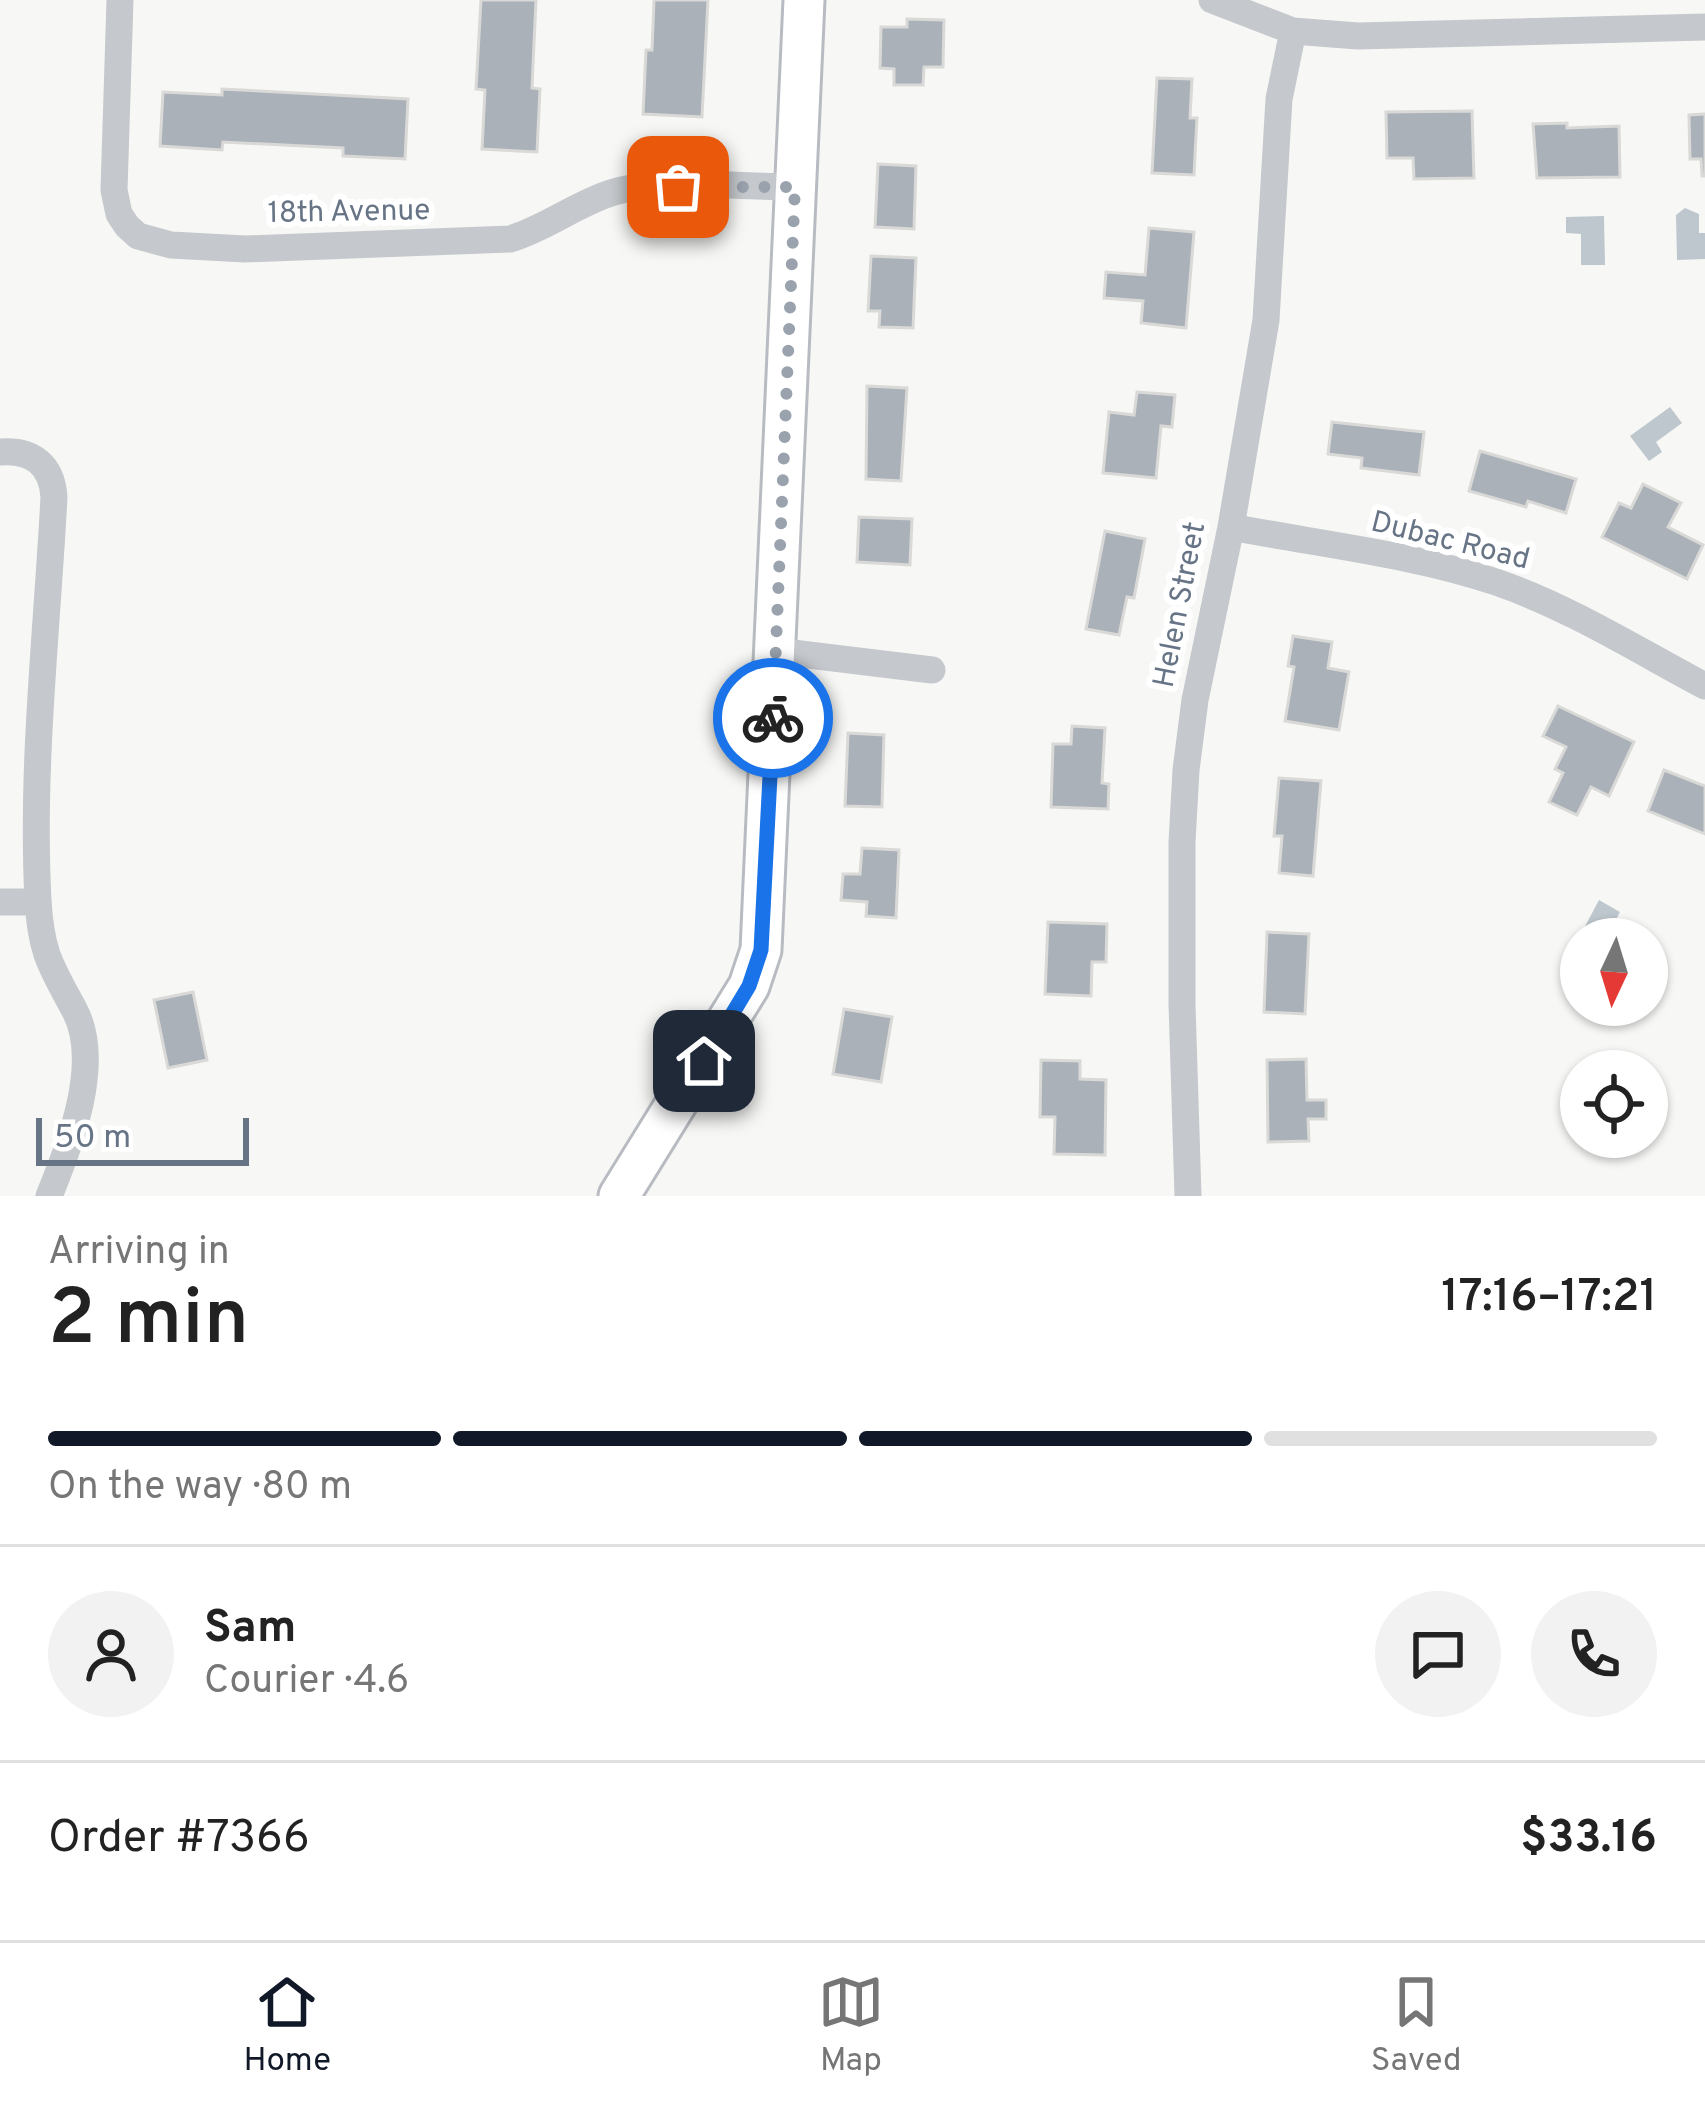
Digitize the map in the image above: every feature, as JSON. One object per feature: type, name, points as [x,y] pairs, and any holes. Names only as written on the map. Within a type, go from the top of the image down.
[{"type":"street","name":"18th Avenue","points":[[120,0],[114,190],[119,214],[138,236],[171,245],[245,248],[510,239],[550,225],[611,193],[639,187],[795,187]]},
{"type":"street","points":[[620,1196],[755,972],[761,950],[804,0]]},
{"type":"street","points":[[1212,0],[1293,31],[1358,36],[1705,27]]},
{"type":"street","name":"Helen Street","points":[[1188,1196],[1182,911],[1186,770],[1266,320],[1279,99],[1293,31]]},
{"type":"street","points":[[0,452],[17,450],[36,458],[53,482],[36,833],[38,902],[42,949],[58,987],[76,1012],[88,1065],[49,1196]]},
{"type":"street","name":"Dubac Road","points":[[1232,527],[1495,582],[1533,596],[1705,686]]},
{"type":"street","points":[[776,651],[932,670]]},
{"type":"street","points":[[0,902],[38,902]]},
{"type":"shaded area","points":[[1685,208],[1699,214],[1705,259],[1677,260],[1676,215]]},
{"type":"shaded area","points":[[1604,216],[1605,265],[1581,265],[1581,234],[1566,233],[1566,217]]},
{"type":"shaded area","points":[[1670,407],[1682,423],[1656,442],[1662,452],[1649,461],[1630,436]]},
{"type":"shaded area","points":[[1599,900],[1620,912],[1617,918],[1589,918]]},
{"type":"building","points":[[481,0],[536,0],[532,88],[540,89],[537,152],[482,149],[485,90],[476,89]]},
{"type":"building","points":[[654,0],[708,0],[702,117],[643,114]]},
{"type":"building","points":[[907,19],[944,20],[943,67],[924,67],[923,85],[894,85],[894,69],[880,68],[881,27],[907,27]]},
{"type":"building","points":[[1157,78],[1192,79],[1190,118],[1197,118],[1194,175],[1152,173]]},
{"type":"building","points":[[222,89],[408,99],[405,159],[343,156],[343,148],[223,142],[222,150],[160,146],[163,92],[222,95]]},
{"type":"building","points":[[1472,111],[1474,178],[1414,179],[1413,158],[1387,158],[1386,112]]},
{"type":"building","points":[[1705,114],[1702,176],[1701,159],[1690,159],[1689,115]]},
{"type":"building","points":[[1567,123],[1567,128],[1619,126],[1620,177],[1537,178],[1533,124]]},
{"type":"building","points":[[878,164],[916,166],[914,229],[875,227]]},
{"type":"building","points":[[1149,228],[1194,232],[1186,328],[1141,323],[1143,301],[1104,298],[1106,272],[1145,275]]},
{"type":"building","points":[[871,256],[916,258],[913,328],[879,327],[880,311],[868,311]]},
{"type":"building","points":[[867,386],[907,388],[901,481],[866,479]]},
{"type":"building","points":[[1137,392],[1175,395],[1172,427],[1161,426],[1156,478],[1103,473],[1109,412],[1134,415]]},
{"type":"building","points":[[1332,422],[1424,432],[1419,475],[1361,468],[1362,458],[1328,454]]},
{"type":"building","points":[[1480,451],[1576,479],[1566,513],[1469,491]]},
{"type":"building","points":[[1643,484],[1681,503],[1668,527],[1703,545],[1687,579],[1602,537],[1619,503],[1631,508]]},
{"type":"building","points":[[859,517],[912,519],[910,565],[857,562]]},
{"type":"building","points":[[1105,531],[1145,539],[1134,598],[1127,597],[1119,635],[1086,629]]},
{"type":"building","points":[[1293,636],[1332,642],[1328,668],[1349,672],[1339,730],[1285,721],[1294,667],[1288,666]]},
{"type":"building","points":[[1558,706],[1634,742],[1609,796],[1591,787],[1577,815],[1549,802],[1563,773],[1555,769],[1566,747],[1543,736]]},
{"type":"building","points":[[1072,726],[1105,728],[1102,783],[1109,784],[1108,809],[1051,807],[1053,744],[1071,744]]},
{"type":"building","points":[[848,733],[884,735],[882,807],[845,806]]},
{"type":"building","points":[[1664,770],[1705,786],[1705,834],[1648,811]]},
{"type":"building","points":[[1279,778],[1321,781],[1313,876],[1279,873],[1282,836],[1274,836]]},
{"type":"building","points":[[862,848],[899,850],[896,918],[866,916],[867,902],[841,900],[843,874],[860,874]]},
{"type":"building","points":[[1048,922],[1107,924],[1106,962],[1092,962],[1091,996],[1045,994]]},
{"type":"building","points":[[1267,932],[1309,934],[1305,1014],[1264,1012]]},
{"type":"building","points":[[193,992],[207,1060],[168,1068],[154,1000]]},
{"type":"building","points":[[844,1009],[892,1017],[881,1082],[833,1074]]},
{"type":"building","points":[[1306,1059],[1307,1100],[1326,1100],[1326,1119],[1308,1119],[1309,1141],[1268,1142],[1267,1060]]},
{"type":"building","points":[[1041,1060],[1080,1061],[1080,1079],[1106,1080],[1105,1155],[1054,1154],[1055,1117],[1040,1117]]},
{"type":"way so far","points":[[678,187],[795,187],[773,718]]},
{"type":"route","points":[[704,1061],[749,986],[761,950],[773,718]]}]
